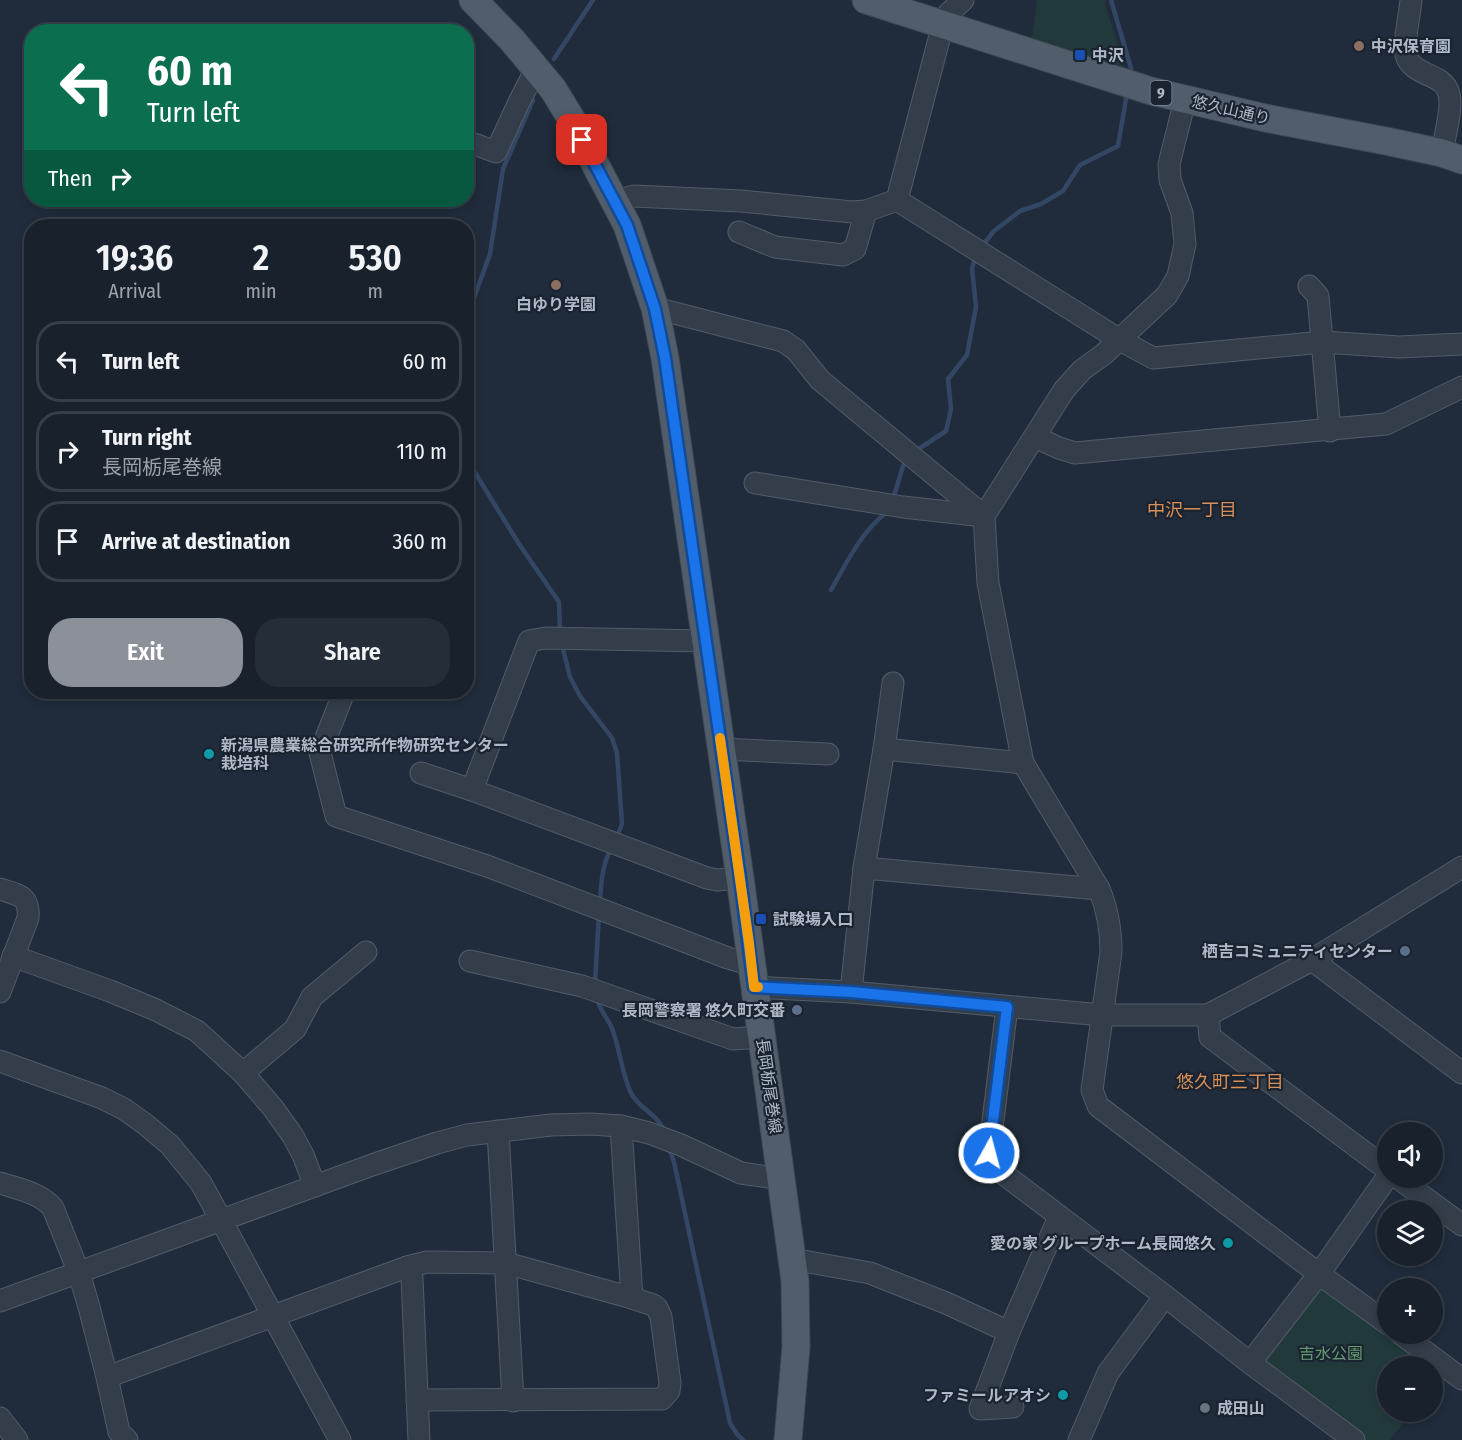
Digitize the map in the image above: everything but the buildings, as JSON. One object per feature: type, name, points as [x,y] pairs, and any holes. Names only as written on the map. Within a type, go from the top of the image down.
[{"type":"main road","name":"長岡栃尾巻線","points":[[473,0],[512,40],[563,104],[631,234],[655,309],[673,405],[795,1281],[796,1347],[788,1440]]},
{"type":"main road","name":"悠久山通り","points":[[866,0],[1151,91],[1265,118],[1386,141],[1452,157]]},
{"type":"street","points":[[897,200],[943,24],[948,14],[963,0]]},
{"type":"street","points":[[1411,0],[1406,55],[1411,64],[1420,71],[1445,84],[1450,94],[1452,157]]},
{"type":"street","points":[[474,144],[496,152],[536,69]]},
{"type":"street","points":[[1185,100],[1169,165],[1170,180],[1182,213],[1185,244],[1178,276],[1167,295],[1120,340],[1082,370],[1064,390],[984,516],[988,584],[1023,763],[1107,905],[1111,952],[1092,1090],[1098,1106],[1377,1316]]},
{"type":"street","points":[[615,201],[634,196],[741,201],[852,212],[866,211],[897,200]]},
{"type":"street","points":[[897,200],[1152,358],[1323,342],[1399,347],[1462,344]]},
{"type":"street","points":[[739,232],[775,247],[843,255],[855,249],[866,211]]},
{"type":"street","points":[[1309,286],[1318,296],[1330,431]]},
{"type":"street","points":[[655,309],[783,341],[796,350],[820,380],[984,516]]},
{"type":"street","points":[[1035,436],[1075,453],[1330,431],[1386,424],[1462,387]]},
{"type":"street","points":[[755,483],[903,507],[984,516]]},
{"type":"street","points":[[472,790],[529,641],[545,638],[706,641]]},
{"type":"street","points":[[851,992],[864,868],[893,683]]},
{"type":"street","points":[[341,699],[320,753],[336,816],[487,866],[717,954],[753,976],[851,992],[1102,1015],[1208,1015],[1312,960],[1462,867]]},
{"type":"street","points":[[884,748],[1023,763]]},
{"type":"street","points":[[721,749],[828,754]]},
{"type":"street","points":[[421,773],[707,878],[717,880],[740,878]]},
{"type":"street","points":[[864,868],[1099,889]]},
{"type":"street","points":[[0,889],[24,898],[27,903],[28,918],[0,992]]},
{"type":"street","points":[[243,1073],[295,1029],[312,997],[366,952]]},
{"type":"street","points":[[13,956],[110,991],[156,1010],[197,1031],[243,1073],[273,1108],[293,1136],[315,1186]]},
{"type":"street","points":[[1312,960],[1462,1073]]},
{"type":"street","points":[[470,961],[582,986],[733,1039],[762,1036]]},
{"type":"street","points":[[1007,1007],[989,1153],[997,1169],[1354,1440]]},
{"type":"street","points":[[1208,1015],[1210,1037],[1377,1162]]},
{"type":"street","points":[[0,1060],[102,1098],[124,1109],[170,1145],[201,1183],[340,1440]]},
{"type":"street","points":[[0,1301],[315,1186],[437,1143],[467,1135],[551,1125],[621,1126],[681,1145],[741,1173],[782,1179]]},
{"type":"street","points":[[621,1126],[632,1298]]},
{"type":"street","points":[[498,1131],[513,1401]]},
{"type":"street","points":[[0,1183],[47,1201],[53,1208],[79,1273],[119,1432],[127,1440]]},
{"type":"street","points":[[1250,1363],[1319,1274],[1380,1188]]},
{"type":"street","points":[[1412,1188],[1462,1225]]},
{"type":"street","points":[[1013,1407],[980,1408],[1009,1332],[1059,1217]]},
{"type":"street","points":[[792,1259],[870,1273],[946,1303],[1009,1332]]},
{"type":"street","points":[[107,1377],[407,1267],[427,1262],[506,1263],[653,1305],[661,1317],[670,1383],[669,1391],[662,1399],[417,1400]]},
{"type":"street","points":[[407,1267],[412,1278],[419,1440]]},
{"type":"street","points":[[1079,1440],[1108,1373],[1165,1296]]},
{"type":"street","points":[[1415,1344],[1462,1379]]},
{"type":"street","points":[[0,1418],[14,1440]]},
{"type":"green space","points":[[1037,0],[1106,0],[1105,4],[1125,67],[1032,39]]},
{"type":"green space","name":"吉水公園","points":[[1320,1282],[1377,1324],[1377,1344],[1403,1344],[1419,1356],[1377,1356],[1377,1422],[1404,1422],[1390,1440],[1365,1440],[1261,1362]]},
{"type":"waterway","points":[[554,59],[593,0]]},
{"type":"waterway","points":[[1111,0],[1131,68],[1130,76]]},
{"type":"waterway","points":[[983,245],[994,231],[1020,211],[1041,204],[1063,191],[1080,165],[1118,146],[1127,93]]},
{"type":"waterway","points":[[474,298],[490,254],[503,169],[533,100]]},
{"type":"waterway","points":[[916,452],[946,431],[951,409],[948,379],[967,355],[976,307],[972,268],[975,258]]},
{"type":"waterway","points":[[893,499],[903,466],[908,460]]},
{"type":"waterway","points":[[474,471],[519,544],[559,602],[560,634]]},
{"type":"waterway","points":[[831,590],[862,538],[887,512]]},
{"type":"waterway","points":[[562,645],[570,677],[580,696],[612,738],[617,753],[622,824],[616,839]]},
{"type":"waterway","points":[[600,902],[604,868],[611,849]]},
{"type":"waterway","points":[[595,983],[599,914]]},
{"type":"waterway","points":[[597,997],[614,1034],[631,1093],[657,1120],[664,1131]]},
{"type":"waterway","points":[[669,1148],[674,1162],[730,1423],[743,1440]]},
{"type":"slow traffic","points":[[720,738],[754,987],[758,987]]},
{"type":"place","name":"中沢保育園","points":[[1359,46]]},
{"type":"place","name":"中沢","points":[[1080,55]]},
{"type":"place","name":"白ゆり学園","points":[[556,285]]},
{"type":"place","name":"新潟県農業総合研究所作物研究センター 栽培科","points":[[209,754]]},
{"type":"place","name":"試験場入口","points":[[761,919]]},
{"type":"place","name":"栖吉コミュニティセンター","points":[[1405,951]]},
{"type":"place","name":"長岡警察署 悠久町交番","points":[[797,1010]]},
{"type":"place","name":"愛の家 グループホーム長岡悠久","points":[[1228,1243]]},
{"type":"place","name":"ファミールアオシ","points":[[1063,1395]]},
{"type":"place","name":"成田山","points":[[1205,1408]]},
{"type":"district","name":"中沢一丁目","points":[[1192,510]]},
{"type":"district","name":"悠久町三丁目","points":[[1230,1082]]},
{"type":"route","points":[[582,140],[627,225],[655,309],[665,358],[754,987],[851,992],[1007,1007],[989,1153]]}]
